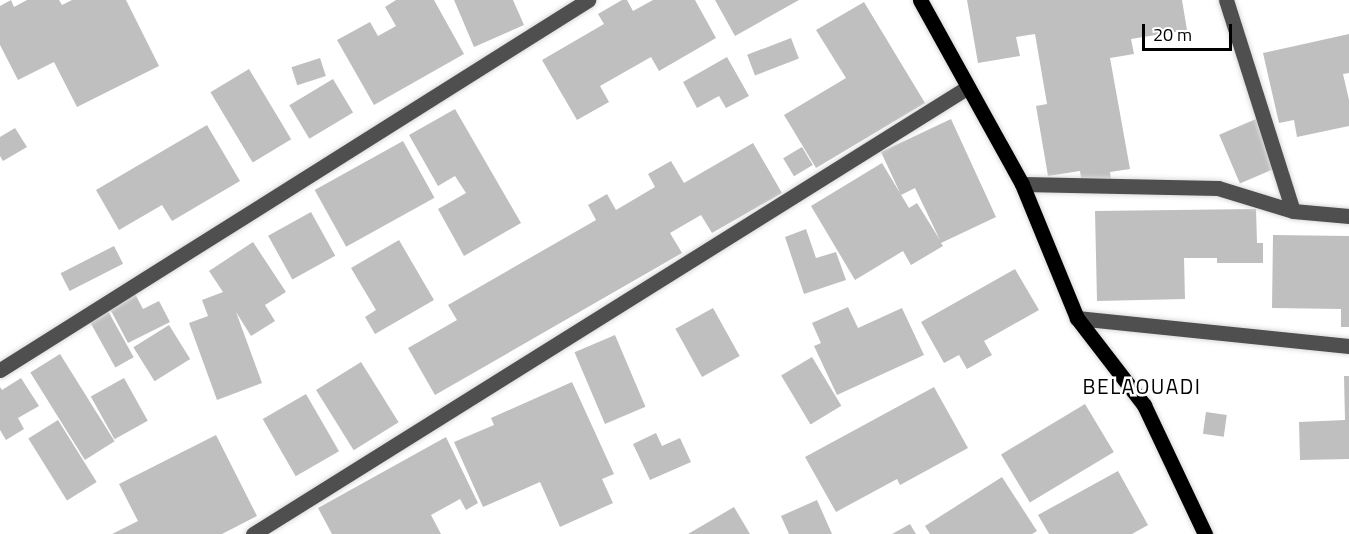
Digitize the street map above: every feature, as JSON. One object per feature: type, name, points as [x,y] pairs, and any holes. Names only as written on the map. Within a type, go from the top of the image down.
[{"type":"main road","points":[[920,0],[1022,184],[1077,318],[1144,405],[1205,534]]},
{"type":"street","points":[[0,370],[588,0]]},
{"type":"street","points":[[1226,0],[1293,211]]},
{"type":"street","points":[[253,534],[968,87]]},
{"type":"street","points":[[1022,184],[1218,188],[1293,211],[1349,216]]},
{"type":"street","points":[[1077,318],[1349,346]]},
{"type":"building","points":[[11,0],[14,7],[27,0],[59,0],[62,5],[72,0],[126,0],[159,66],[77,107],[54,62],[18,80],[0,45],[0,6]]},
{"type":"building","points":[[396,0],[434,0],[464,54],[374,105],[337,40],[370,22],[378,36],[396,26],[385,7]]},
{"type":"building","points":[[454,0],[513,0],[524,25],[474,47]]},
{"type":"building","points":[[622,0],[627,0],[633,11],[653,0],[695,0],[716,38],[659,71],[651,57],[600,86],[609,102],[577,120],[542,60],[604,24],[598,14]]},
{"type":"building","points":[[715,0],[799,0],[735,36]]},
{"type":"building","points":[[967,0],[1182,0],[1187,30],[1131,39],[1134,54],[1110,58],[1130,169],[1110,172],[1112,185],[1083,190],[1080,171],[1048,176],[1036,106],[1047,104],[1035,34],[1016,37],[1020,56],[978,63]]},
{"type":"building","points":[[864,2],[925,103],[816,168],[784,115],[846,78],[816,30]]},
{"type":"building","points":[[1349,34],[1349,73],[1343,74],[1349,100],[1349,126],[1297,137],[1294,120],[1279,123],[1263,53]]},
{"type":"building","points":[[791,38],[799,59],[755,75],[747,55]]},
{"type":"building","points":[[727,57],[749,96],[726,108],[719,96],[697,108],[683,82]]},
{"type":"building","points":[[320,58],[326,76],[297,85],[291,67]]},
{"type":"building","points":[[249,69],[291,139],[253,162],[210,92]]},
{"type":"building","points":[[333,79],[353,112],[309,139],[289,105]]},
{"type":"building","points":[[455,109],[521,223],[464,256],[438,209],[466,193],[455,176],[438,186],[409,135]]},
{"type":"building","points":[[951,119],[996,217],[941,243],[943,246],[911,265],[903,251],[855,280],[811,206],[882,163],[900,194],[881,152]],"holes":[[[915,188],[940,240],[917,203],[909,208],[901,195]]]},
{"type":"building","points":[[1256,119],[1277,168],[1240,183],[1219,135]]},
{"type":"building","points":[[207,125],[240,181],[172,221],[162,205],[119,230],[96,190]]},
{"type":"building","points":[[15,128],[27,147],[3,161],[0,156],[0,137]]},
{"type":"building","points":[[403,141],[435,198],[346,247],[315,190]]},
{"type":"building","points":[[753,143],[782,193],[712,233],[701,215],[670,233],[682,253],[435,395],[408,348],[457,320],[448,305],[596,220],[588,205],[607,194],[616,210],[655,187],[648,174],[671,161],[684,183]]},
{"type":"building","points":[[802,147],[813,165],[794,176],[783,158]]},
{"type":"building","points":[[1256,209],[1257,243],[1263,243],[1263,263],[1217,263],[1217,258],[1184,258],[1185,299],[1097,301],[1095,211]]},
{"type":"building","points":[[311,212],[335,256],[292,279],[268,236]]},
{"type":"building","points":[[806,229],[816,258],[836,252],[846,280],[804,294],[785,237]]},
{"type":"building","points":[[1273,235],[1349,236],[1349,327],[1341,327],[1341,309],[1272,308]]},
{"type":"building","points":[[399,240],[434,300],[375,334],[365,317],[376,310],[351,268]]},
{"type":"building","points":[[253,242],[286,292],[265,305],[275,321],[251,336],[236,312],[262,383],[217,400],[189,323],[208,316],[202,300],[223,292],[209,271]]},
{"type":"building","points":[[114,246],[123,264],[70,291],[61,273]]},
{"type":"building","points":[[1015,269],[1039,310],[984,341],[992,355],[967,369],[959,355],[944,363],[921,322]]},
{"type":"building","points":[[135,294],[143,309],[159,301],[170,322],[128,343],[109,307]]},
{"type":"building","points":[[848,307],[858,328],[902,308],[924,355],[837,395],[814,346],[821,343],[812,323]]},
{"type":"building","points":[[713,308],[740,356],[702,377],[675,329]]},
{"type":"building","points":[[108,311],[134,357],[115,368],[90,321]]},
{"type":"building","points":[[169,325],[190,359],[155,381],[133,347]]},
{"type":"building","points":[[615,335],[645,407],[605,424],[574,352]]},
{"type":"building","points":[[60,354],[115,441],[85,460],[30,373]]},
{"type":"building","points":[[812,357],[841,406],[810,424],[781,376]]},
{"type":"building","points":[[361,362],[399,422],[354,450],[316,390]]},
{"type":"building","points":[[1344,376],[1349,376],[1349,459],[1300,460],[1299,422],[1345,420]]},
{"type":"building","points":[[21,378],[39,406],[18,418],[24,429],[6,440],[0,430],[0,387],[2,390]]},
{"type":"building","points":[[124,378],[148,421],[115,439],[91,396]]},
{"type":"building","points":[[572,382],[614,474],[602,479],[613,503],[560,527],[540,482],[483,507],[454,442],[494,425],[491,418]]},
{"type":"building","points":[[934,387],[968,448],[900,485],[897,479],[836,512],[805,457]]},
{"type":"building","points":[[306,394],[339,451],[296,476],[263,419]]},
{"type":"building","points":[[1085,404],[1114,452],[1030,502],[1001,454]]},
{"type":"building","points":[[1206,412],[1227,415],[1224,437],[1203,434]]},
{"type":"building","points":[[58,420],[97,482],[67,500],[28,439]]},
{"type":"building","points":[[656,433],[662,446],[680,438],[691,462],[650,480],[633,444]]},
{"type":"building","points":[[216,435],[257,516],[222,534],[112,534],[138,521],[119,484]]},
{"type":"building","points":[[446,437],[478,503],[466,510],[460,499],[431,515],[441,534],[332,534],[318,508]]},
{"type":"building","points":[[1118,471],[1148,525],[1132,534],[1049,534],[1038,515]]},
{"type":"building","points":[[1002,477],[1037,531],[1032,534],[930,534],[925,526]]},
{"type":"building","points":[[817,500],[832,534],[789,534],[781,516]]},
{"type":"building","points":[[734,507],[750,534],[688,534]]},
{"type":"building","points":[[910,524],[916,534],[892,534]]},
{"type":"district","name":"BELAOUADI","points":[[1142,386]]}]
